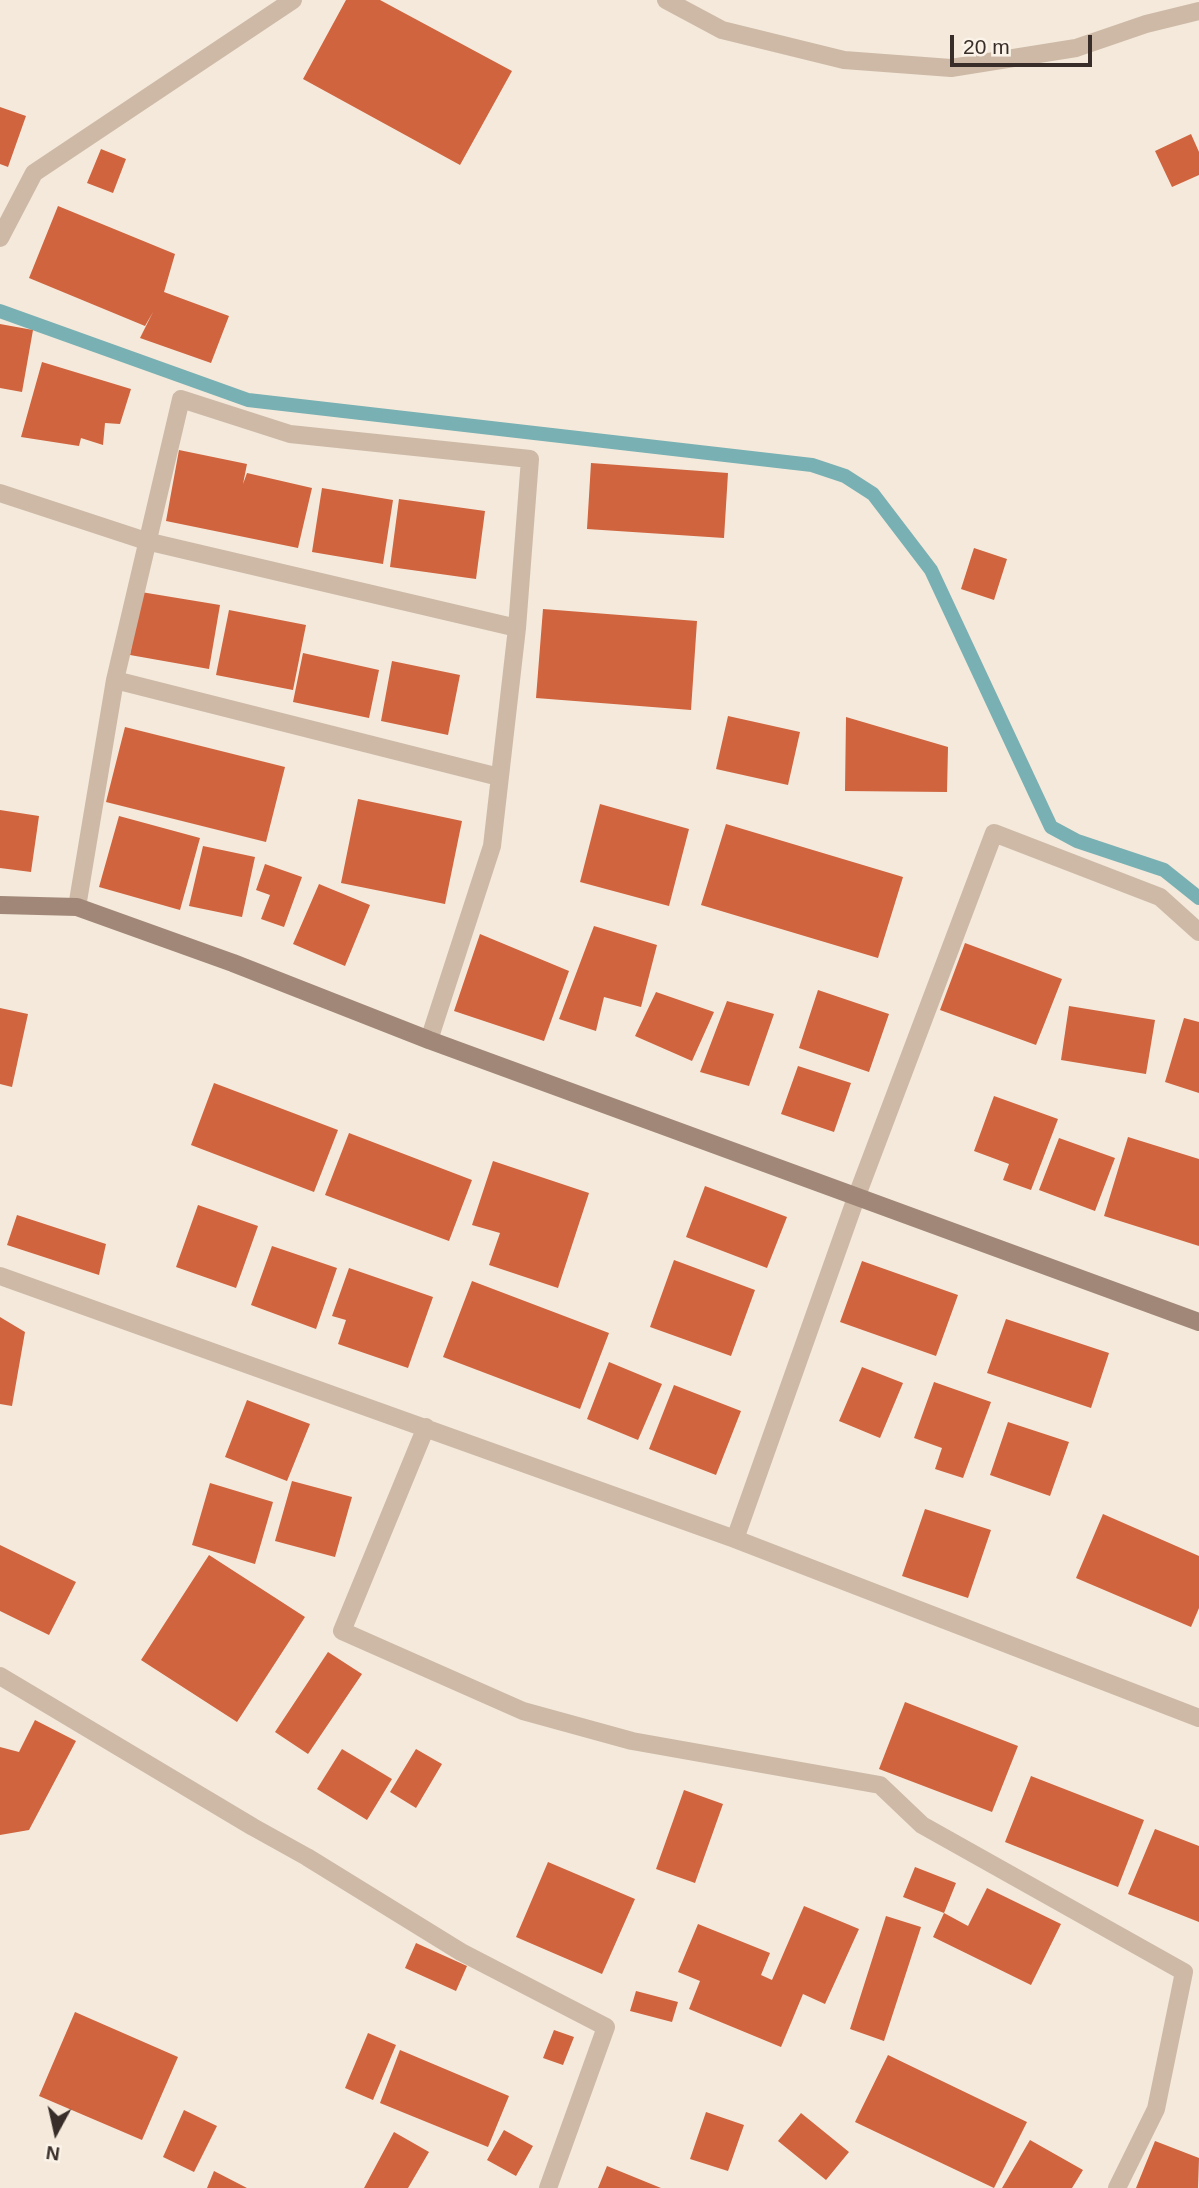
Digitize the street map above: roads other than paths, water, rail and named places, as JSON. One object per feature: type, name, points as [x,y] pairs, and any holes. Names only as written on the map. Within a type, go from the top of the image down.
[{"type":"street","points":[[0,238],[34,173],[293,0]]},
{"type":"street","points":[[666,0],[722,30],[844,60],[950,68],[1076,48],[1146,24],[1199,11]]},
{"type":"street","points":[[77,907],[115,680],[181,399],[290,434],[530,459],[517,628],[492,846],[429,1040]]},
{"type":"street","points":[[0,493],[146,541],[517,628]]},
{"type":"street","points":[[115,680],[499,777]]},
{"type":"street","points":[[735,1539],[856,1198],[994,833],[1160,897],[1199,932]]},
{"type":"street","points":[[0,905],[77,907],[233,962],[429,1040],[856,1198],[1199,1322]]},
{"type":"street","points":[[0,1276],[735,1539],[1199,1718]]},
{"type":"street","points":[[426,1427],[342,1631],[523,1711],[632,1741],[880,1785],[922,1825],[1184,1972],[1156,2109],[1117,2188]]},
{"type":"street","points":[[0,1676],[307,1857],[461,1952],[606,2027],[548,2188]]},
{"type":"waterway","points":[[0,311],[248,400],[812,465],[845,476],[873,494],[931,570],[1051,827],[1077,841],[1164,870],[1199,898]]}]
